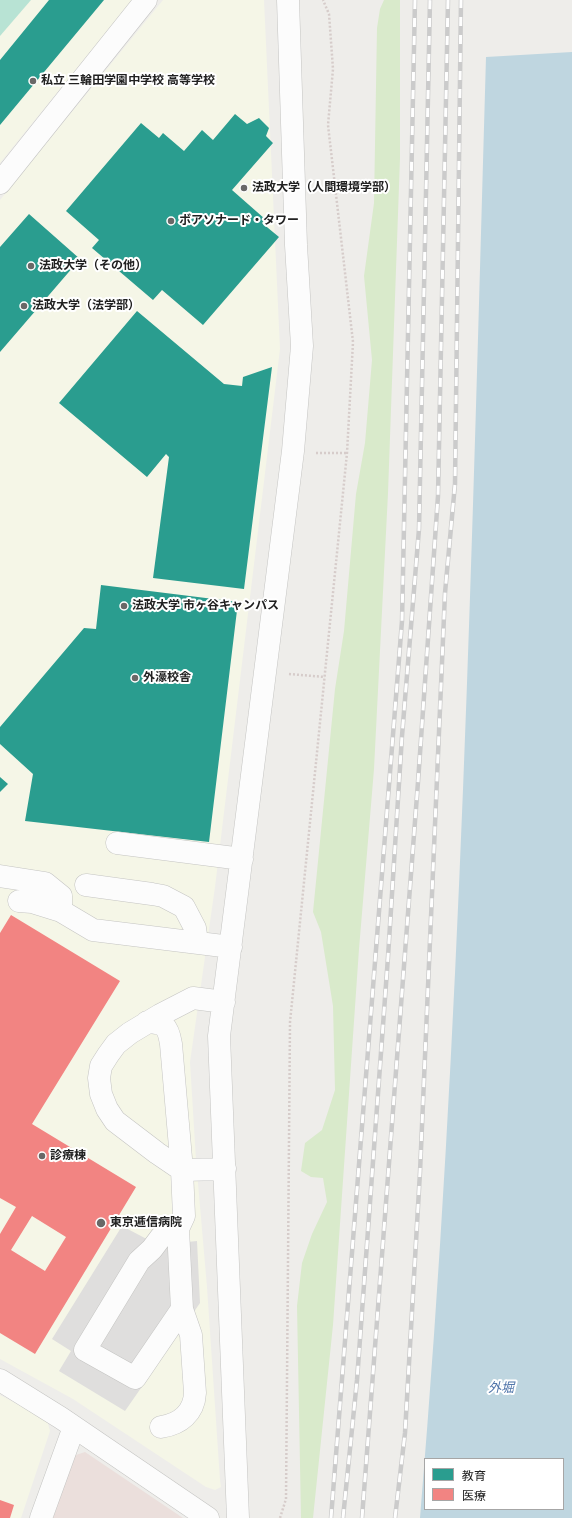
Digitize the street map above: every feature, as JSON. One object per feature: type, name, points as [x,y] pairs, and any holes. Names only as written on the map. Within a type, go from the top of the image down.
[{"type":"street","points":[[0,183],[146,0]]},
{"type":"street","points":[[238,1518],[219,1036],[293,451],[302,346],[296,245],[288,0]]},
{"type":"street","points":[[117,843],[242,859]]},
{"type":"street","points":[[0,876],[45,884],[61,896],[61,911]]},
{"type":"street","points":[[86,885],[163,896],[184,907],[195,928],[197,942]]},
{"type":"street","points":[[19,901],[32,902],[61,911],[93,930],[231,947]]},
{"type":"street","points":[[224,1002],[193,998],[160,1014],[130,1033],[116,1044],[102,1066],[99,1078],[101,1094],[107,1109],[115,1121],[182,1170],[225,1169]]},
{"type":"street","points":[[147,1022],[158,1023],[165,1026],[169,1032],[182,1170],[184,1216],[178,1229],[182,1309],[191,1335],[194,1401],[189,1411],[181,1420],[174,1424],[161,1427]]},
{"type":"street","points":[[178,1229],[161,1236],[152,1249],[139,1261],[86,1350],[135,1378],[182,1309]]},
{"type":"street","points":[[1,1382],[74,1427],[208,1518]]},
{"type":"street","points":[[41,1518],[74,1427]]},
{"type":"path","points":[[280,1518],[286,1499],[290,1022],[348,453],[353,342],[328,125],[333,69],[329,14],[323,0]]},
{"type":"path","points":[[310,453],[348,453]]},
{"type":"path","points":[[287,674],[325,677]]},
{"type":"shaded area","name":"私立 三輪田学園中学校 高等学校","points":[[0,0],[132,0],[0,163]]},
{"type":"shaded area","name":"法政大学 市ヶ谷キャンパス","points":[[163,0],[264,0],[280,349],[215,887],[190,1062],[221,1487],[215,1490],[206,1487],[73,1399],[0,1359],[0,200]]},
{"type":"shaded area","points":[[122,1226],[158,1245],[197,1241],[200,1303],[125,1411],[59,1371],[71,1351],[52,1339]]},
{"type":"shaded area","points":[[0,1395],[47,1420],[50,1431],[21,1518],[0,1518]]},
{"type":"shaded area","points":[[85,1452],[183,1518],[53,1518],[73,1456]]},
{"type":"green space","points":[[0,0],[31,0],[0,36]]},
{"type":"green space","points":[[384,0],[400,0],[400,158],[388,493],[374,769],[359,949],[333,1325],[313,1518],[301,1518],[297,1306],[302,1263],[312,1234],[327,1202],[323,1178],[311,1177],[301,1171],[305,1143],[322,1130],[335,1090],[333,1006],[321,932],[313,912],[335,689],[344,631],[356,494],[365,443],[372,360],[364,276],[374,203],[377,28],[380,9]]},
{"type":"water","name":"外堀","points":[[572,52],[572,1518],[420,1518],[424,1466],[424,1510],[564,1510],[564,1458],[425,1458],[446,1153],[463,788],[476,422],[486,57]]},
{"type":"building: 教育","points":[[49,0],[104,0],[0,125],[0,60]]},
{"type":"building: 教育","name":"ボアソナード・タワー","points":[[235,114],[247,124],[259,118],[269,128],[266,136],[273,143],[232,190],[265,219],[262,223],[279,237],[203,325],[162,290],[153,300],[92,248],[99,240],[66,211],[141,123],[159,138],[163,133],[184,151],[202,130],[213,140]]},
{"type":"building: 教育","points":[[29,214],[80,259],[0,352],[0,247]]},
{"type":"building: 教育","points":[[137,311],[224,384],[242,386],[243,377],[272,367],[244,589],[153,578],[169,457],[166,454],[147,477],[59,403]]},
{"type":"building: 教育","name":"外濠校舎","points":[[101,585],[238,602],[209,842],[25,821],[33,774],[0,744],[0,727],[84,628],[96,629]]},
{"type":"building: 教育","points":[[0,777],[8,784],[0,792]]},
{"type":"building: 医療","name":"診療棟","points":[[11,915],[120,981],[32,1124],[136,1187],[35,1354],[0,1333],[0,1234],[16,1207],[0,1198],[0,933]],"holes":[[[32,1216],[66,1237],[45,1271],[11,1250]]]},
{"type":"building: 医療","points":[[0,1500],[14,1505],[10,1518],[0,1518]]},
{"type":"railway","points":[[331,1518],[402,621],[415,0]]},
{"type":"railway","points":[[343,1518],[357,1380],[388,957],[402,736],[419,529],[430,0]]},
{"type":"railway","points":[[362,1518],[418,782],[438,496],[448,0]]},
{"type":"railway","points":[[395,1518],[405,1433],[420,1172],[445,593],[455,484],[461,0]]},
{"type":"place","name":"私立 三輪田学園中学校 高等学校","points":[[33,81]]},
{"type":"place","name":"法政大学（人間環境学部）","points":[[244,188]]},
{"type":"place","name":"ボアソナード・タワー","points":[[171,221]]},
{"type":"place","name":"法政大学（その他）","points":[[31,266]]},
{"type":"place","name":"法政大学（法学部）","points":[[24,306]]},
{"type":"place","name":"法政大学 市ヶ谷キャンパス","points":[[124,606]]},
{"type":"place","name":"外濠校舎","points":[[135,678]]},
{"type":"place","name":"診療棟","points":[[42,1156]]},
{"type":"place","name":"東京逓信病院","points":[[101,1223]]}]
